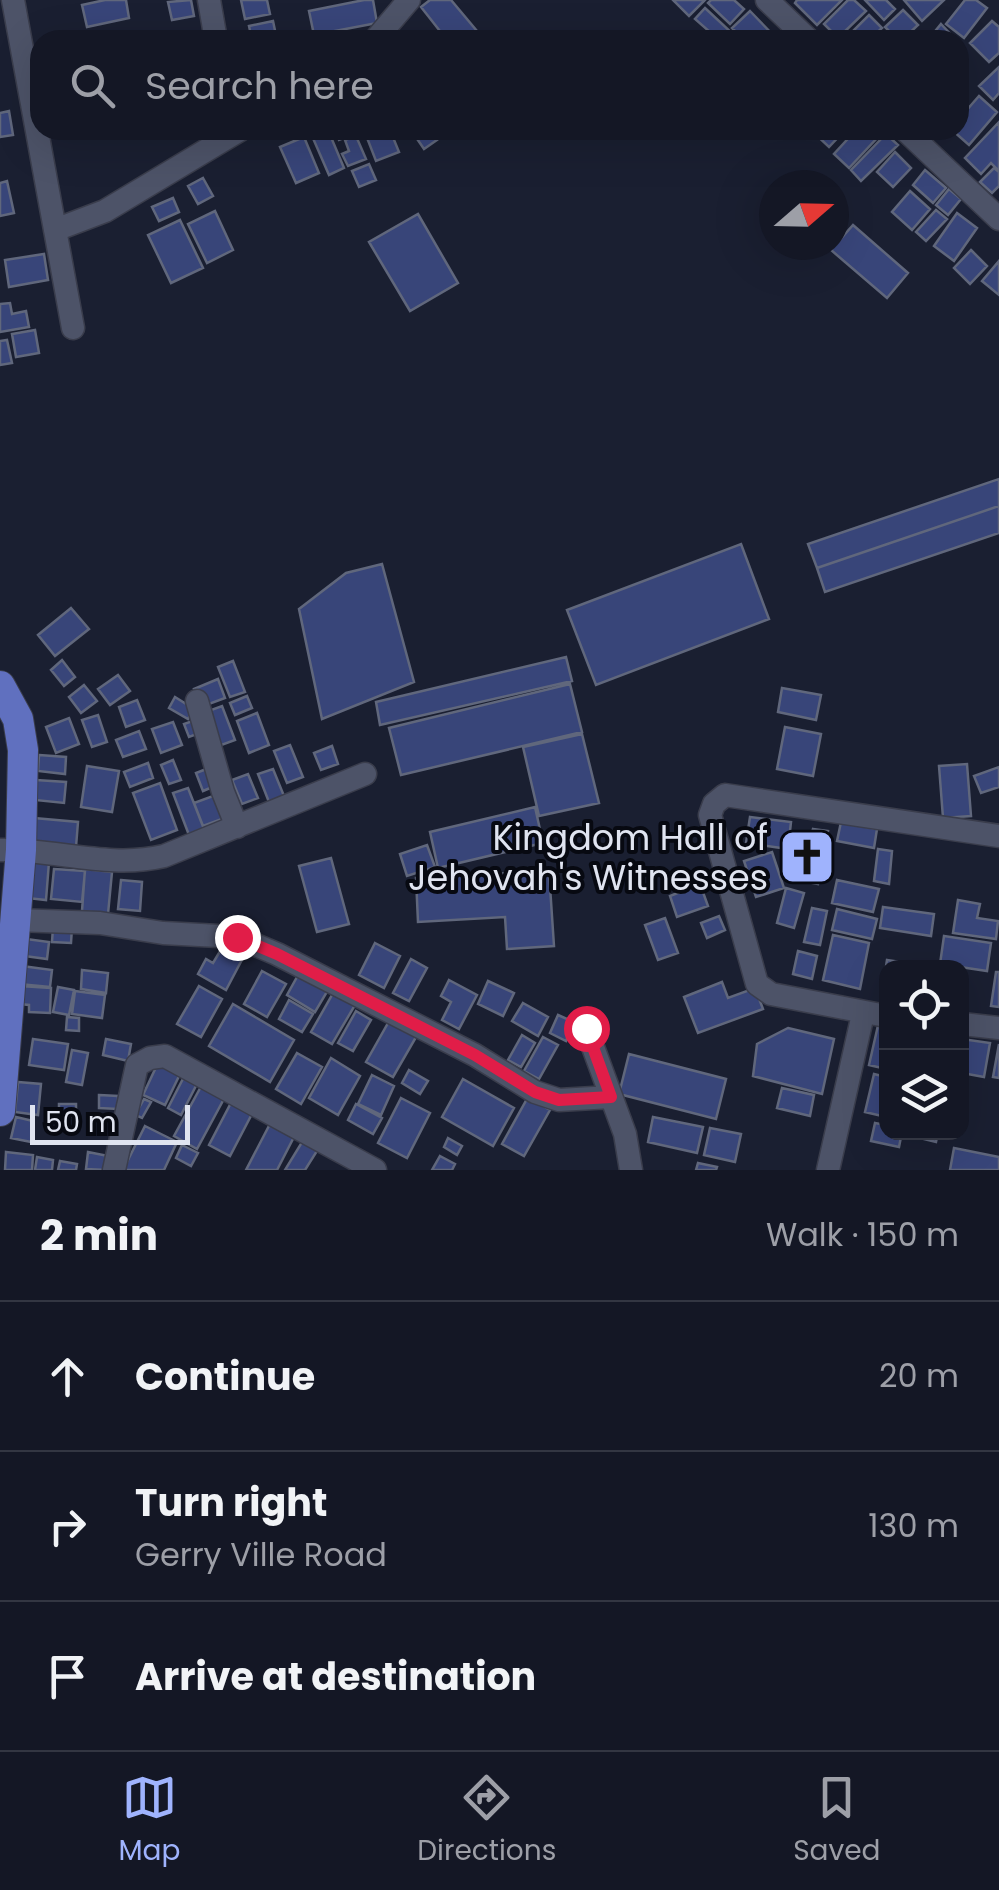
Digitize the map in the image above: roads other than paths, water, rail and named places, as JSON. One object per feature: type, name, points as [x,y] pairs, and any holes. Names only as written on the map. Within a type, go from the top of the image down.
[{"type":"main road","points":[[0,686],[18,719],[22,750],[11,850],[15,920],[0,1112]]},
{"type":"street","points":[[13,0],[30,95]]},
{"type":"street","points":[[209,0],[214,30]]},
{"type":"street","points":[[382,30],[408,0]]},
{"type":"street","points":[[767,0],[798,30]]},
{"type":"street","points":[[0,66],[24,62]]},
{"type":"street","points":[[38,140],[73,328]]},
{"type":"street","points":[[55,230],[106,211],[220,140]]},
{"type":"street","points":[[916,140],[999,219]]},
{"type":"street","points":[[198,702],[237,827]]},
{"type":"street","points":[[11,850],[141,862],[365,774]]},
{"type":"street","points":[[828,1170],[875,1015],[771,994],[757,984],[710,815],[714,804],[724,795],[999,836]]},
{"type":"street","points":[[15,920],[100,923],[163,933],[237,937],[475,1055],[535,1092],[559,1100],[611,1097]]},
{"type":"street","points":[[969,1025],[999,1028]]},
{"type":"street","points":[[586,1028],[624,1134],[631,1170]]},
{"type":"street","points":[[114,1170],[138,1065],[166,1056],[375,1170]]},
{"type":"place","name":"Kingdom Hall of Jehovah's Witnesses","points":[[807,857]]}]
